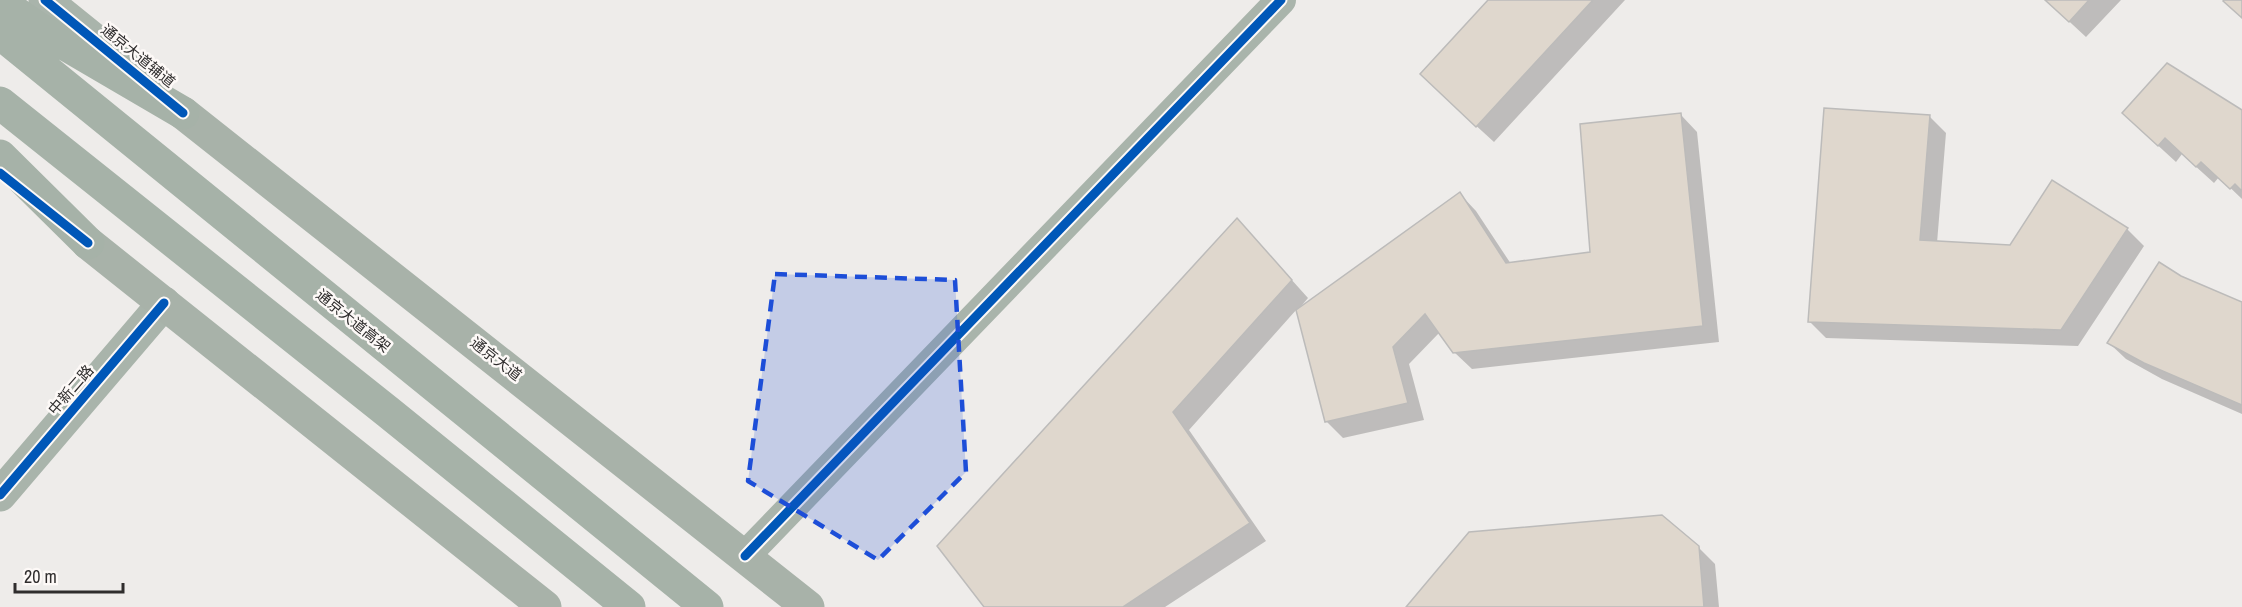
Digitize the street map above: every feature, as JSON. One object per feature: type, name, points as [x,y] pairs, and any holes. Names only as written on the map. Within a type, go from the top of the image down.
[{"type":"highway","points":[[0,2],[36,27],[183,112]]},
{"type":"highway","name":"通京大道高架","points":[[0,33],[707,607]]},
{"type":"highway","points":[[0,103],[629,607]]},
{"type":"highway","points":[[0,156],[88,243]]},
{"type":"main road","name":"通京大道","points":[[183,112],[808,607]]},
{"type":"main road","points":[[88,243],[545,607]]},
{"type":"street","name":"通京大道辅道","points":[[45,0],[183,112]]},
{"type":"street","points":[[745,556],[1281,0]]},
{"type":"street","points":[[0,173],[88,243]]},
{"type":"street","name":"中新二路","points":[[0,495],[164,303]]},
{"type":"highlighted area","points":[[775,274],[955,280],[966,472],[878,560],[748,481]]},
{"type":"building","points":[[1488,0],[1593,0],[1476,127],[1420,74]]},
{"type":"building","points":[[2045,0],[2089,0],[2069,22]]},
{"type":"building","points":[[2242,0],[2242,18],[2223,1]]},
{"type":"building","points":[[2167,63],[2242,110],[2242,191],[2235,184],[2230,189],[2201,162],[2196,167],[2165,138],[2158,146],[2122,113]]},
{"type":"building","points":[[1824,108],[1930,115],[1920,240],[2010,245],[2052,180],[2128,228],[2061,330],[1808,322]]},
{"type":"building","points":[[1681,113],[1703,326],[1453,353],[1425,314],[1393,347],[1408,403],[1325,422],[1296,310],[1460,192],[1506,263],[1590,252],[1580,124]]},
{"type":"building","points":[[1237,218],[1292,280],[1173,412],[1250,523],[1123,607],[984,607],[937,546]]},
{"type":"building","points":[[2159,262],[2181,276],[2242,302],[2242,405],[2144,363],[2107,343]]},
{"type":"building","points":[[1662,515],[1699,546],[1704,607],[1406,607],[1469,532]]},
{"type":"cycle path","points":[[45,0],[183,113]]},
{"type":"cycle path","points":[[745,556],[1281,0]]},
{"type":"cycle path","points":[[0,173],[88,243]]},
{"type":"cycle path","points":[[0,495],[164,303]]}]
